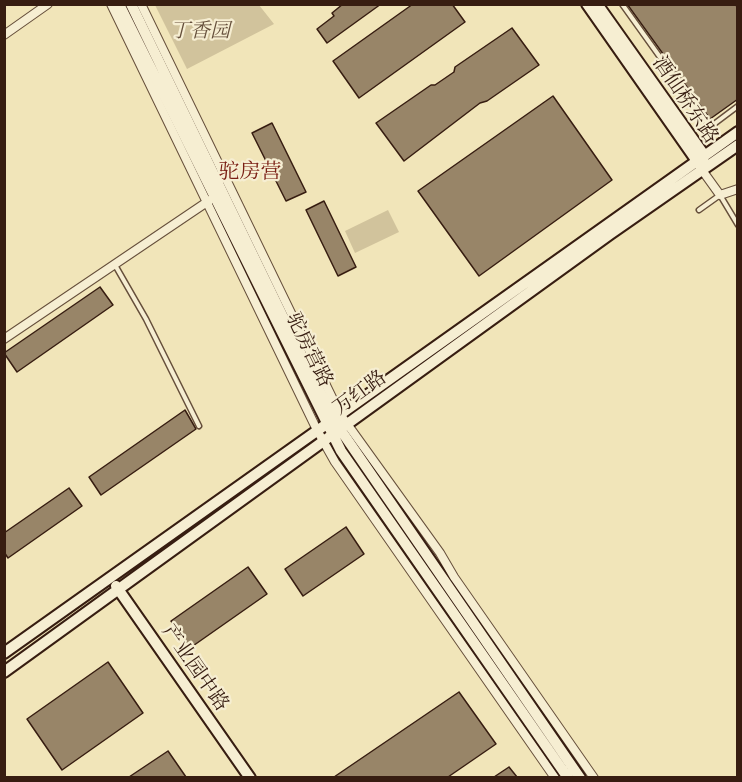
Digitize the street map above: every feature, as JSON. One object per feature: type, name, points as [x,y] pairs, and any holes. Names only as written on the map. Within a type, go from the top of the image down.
[{"type":"street","points":[[4,35],[48,4]]},
{"type":"street","points":[[4,339],[211,200],[111,4]]},
{"type":"street","name":"驼房营路","points":[[119,4],[211,200],[336,433],[580,777]]},
{"type":"street","name":"驼房营路","points":[[131,4],[330,422]]},
{"type":"street","points":[[141,4],[371,515],[555,777]]},
{"type":"street","name":"酒仙桥东路","points":[[587,4],[701,162]]},
{"type":"street","name":"酒仙桥东路","points":[[597,4],[701,162]]},
{"type":"street","name":"万红路","points":[[4,672],[600,241],[738,132]]},
{"type":"street","name":"万红路","points":[[4,653],[701,162],[738,145]]},
{"type":"street","points":[[701,162],[720,195],[738,189]]},
{"type":"street","points":[[336,433],[440,553],[594,777]]},
{"type":"street","name":"驼房营路","points":[[336,433],[340,451],[568,777]]},
{"type":"street","name":"产业园中路","points":[[111,578],[250,777]]},
{"type":"lane","points":[[622,4],[710,128],[738,106]]},
{"type":"lane","points":[[699,210],[720,195],[738,225]]},
{"type":"lane","points":[[115,265],[146,319],[199,426]]},
{"type":"green space","name":"丁香园","points":[[155,5],[259,5],[274,24],[187,69]]},
{"type":"green space","points":[[388,210],[399,232],[355,253],[345,231]]},
{"type":"building","points":[[343,4],[381,4],[327,43],[317,29],[334,16],[332,13]]},
{"type":"building","points":[[413,4],[452,4],[465,22],[359,98],[333,61]]},
{"type":"building","points":[[627,4],[735,4],[738,8],[738,99],[710,119]]},
{"type":"building","points":[[512,28],[539,65],[487,101],[480,103],[404,161],[376,123],[454,72],[455,67]]},
{"type":"building","points":[[553,96],[612,180],[479,276],[418,191]]},
{"type":"building","points":[[272,123],[306,192],[286,201],[252,133]]},
{"type":"building","points":[[324,201],[356,267],[338,276],[306,210]]},
{"type":"building","points":[[100,287],[113,305],[17,372],[4,353]]},
{"type":"building","points":[[185,410],[196,429],[101,495],[89,477]]},
{"type":"building","points":[[69,488],[82,506],[8,558],[4,552],[4,533]]},
{"type":"building","points":[[346,527],[364,554],[303,596],[285,569]]},
{"type":"building","points":[[248,567],[267,594],[190,648],[171,621]]},
{"type":"building","points":[[108,662],[143,713],[62,770],[27,719]]},
{"type":"building","points":[[459,692],[496,744],[448,777],[334,777]]},
{"type":"building","points":[[168,751],[186,777],[129,777]]},
{"type":"building","points":[[509,767],[517,777],[494,777]]},
{"type":"district","name":"驼房营","points":[[250,172]]}]
